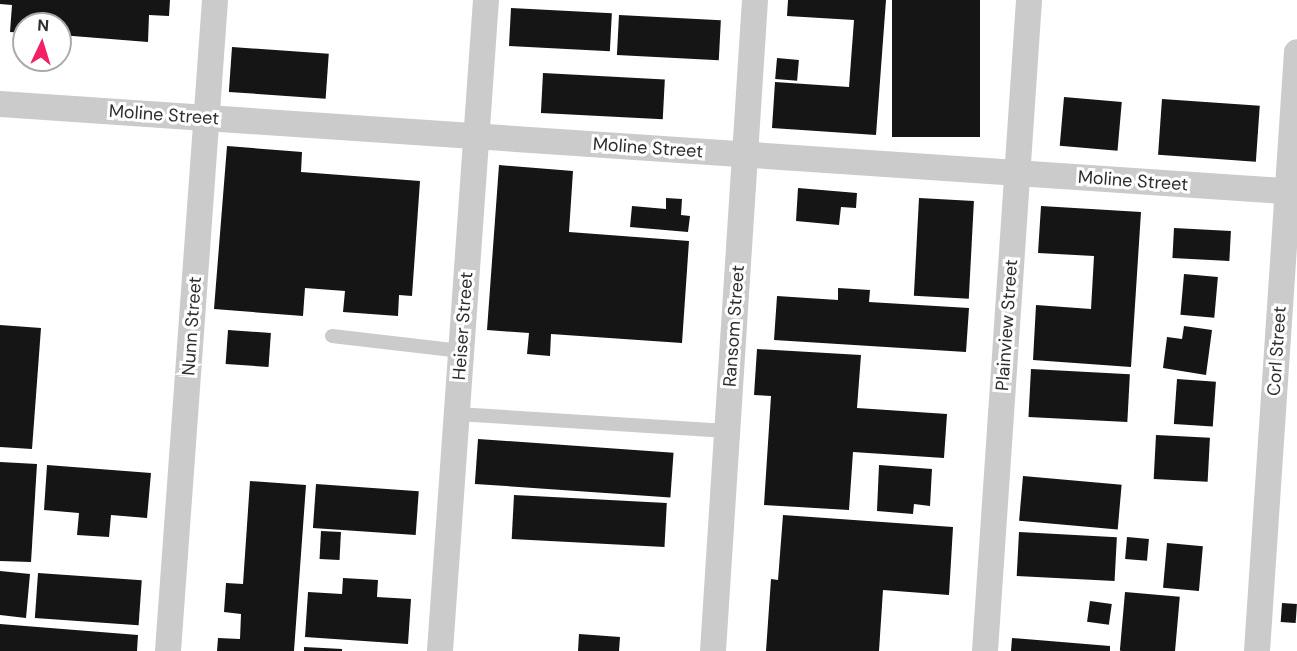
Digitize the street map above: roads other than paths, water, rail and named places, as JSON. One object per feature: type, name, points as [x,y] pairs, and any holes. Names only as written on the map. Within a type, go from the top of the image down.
[{"type":"street","name":"Nunn Street","points":[[168,651],[215,0]]},
{"type":"street","name":"Heiser Street","points":[[440,651],[486,0]]},
{"type":"street","name":"Ransom Street","points":[[713,651],[755,0]]},
{"type":"street","name":"Plainview Street","points":[[986,651],[1029,0]]},
{"type":"street","name":"Corl Street","points":[[1257,651],[1292,192],[1297,52]]},
{"type":"street","name":"Moline Street","points":[[0,104],[1292,192]]},
{"type":"lane","points":[[332,336],[461,351]]},
{"type":"lane","points":[[457,414],[727,431]]}]
